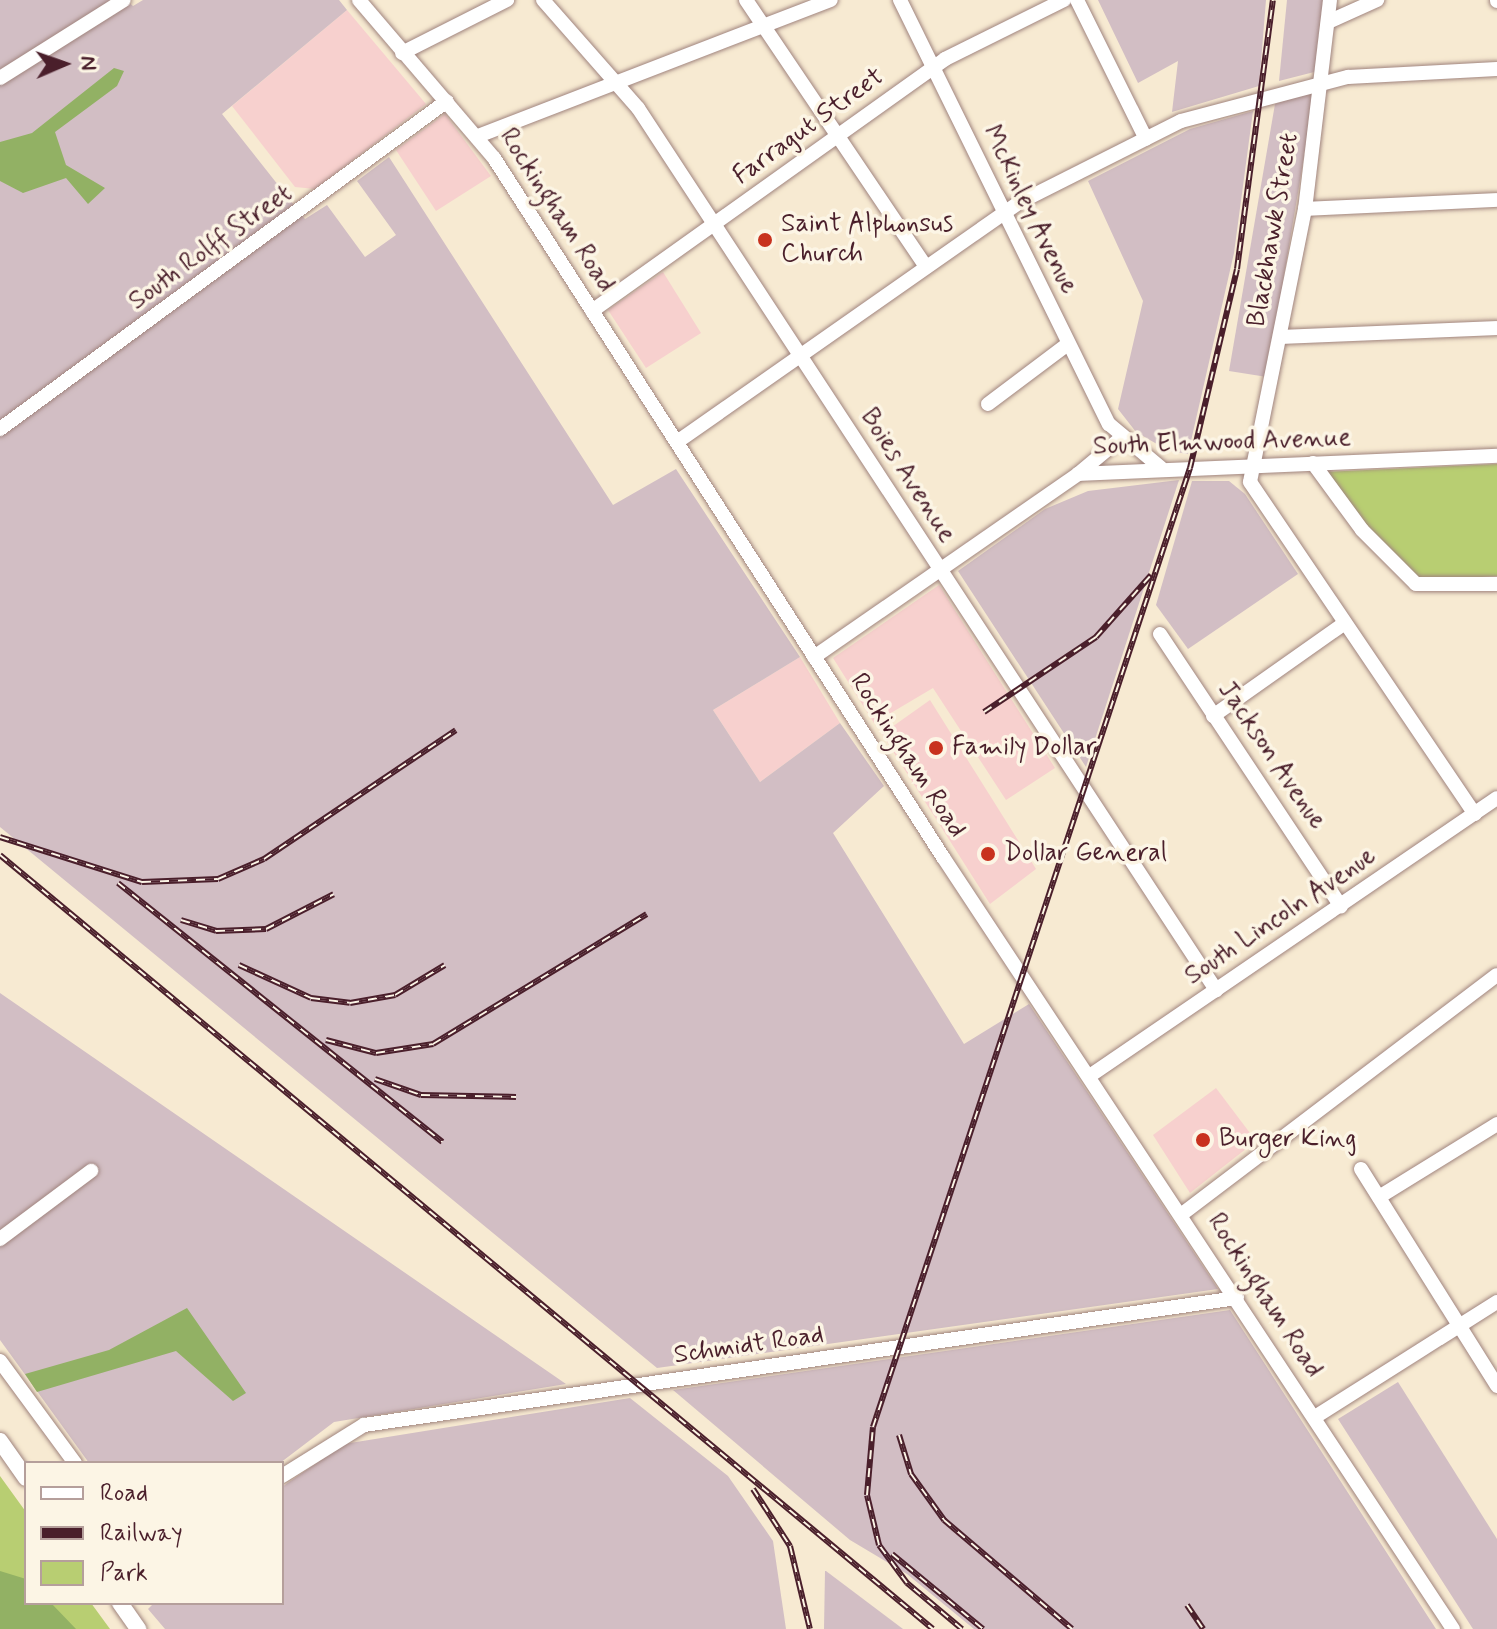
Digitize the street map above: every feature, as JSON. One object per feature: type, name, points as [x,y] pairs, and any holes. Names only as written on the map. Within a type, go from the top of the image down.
[{"type":"main road","points":[[0,1441],[24,1475]]},
{"type":"main road","points":[[124,1605],[138,1629]]},
{"type":"street","points":[[0,78],[124,0]]},
{"type":"street","name":"Rockingham Road","points":[[359,0],[402,53],[478,136],[814,657],[1453,1629]]},
{"type":"street","points":[[402,53],[507,0]]},
{"type":"street","name":"Boies Avenue","points":[[543,0],[620,84],[1216,990]]},
{"type":"street","points":[[746,0],[765,23],[926,267]]},
{"type":"street","points":[[478,136],[620,84],[765,23],[831,0]]},
{"type":"street","name":"McKinley Avenue","points":[[900,0],[1068,344],[1121,438],[1161,468]]},
{"type":"street","name":"Farragut Street","points":[[592,311],[933,68],[1064,0]]},
{"type":"street","points":[[1077,0],[1146,139]]},
{"type":"street","name":"Blackhawk Street","points":[[1251,467],[1281,337],[1305,209],[1330,0]]},
{"type":"street","points":[[1328,22],[1377,0]]},
{"type":"street","points":[[677,442],[1004,212],[1181,121],[1322,82],[1497,69]]},
{"type":"street","name":"South Rolff Street","points":[[0,429],[447,101]]},
{"type":"street","points":[[1305,209],[1497,200]]},
{"type":"street","points":[[1281,337],[1497,328]]},
{"type":"street","points":[[988,404],[1068,344]]},
{"type":"street","points":[[1078,474],[1121,438]]},
{"type":"street","name":"South Elmwood Avenue","points":[[814,657],[1078,474],[1161,468],[1497,456]]},
{"type":"street","points":[[1313,463],[1362,530],[1416,584],[1497,584]]},
{"type":"street","points":[[1251,467],[1250,482],[1475,814]]},
{"type":"street","points":[[1213,716],[1345,623]]},
{"type":"street","name":"Jackson Avenue","points":[[1160,634],[1341,906]]},
{"type":"street","name":"South Lincoln Avenue","points":[[1091,1075],[1497,798]]},
{"type":"street","points":[[1182,1214],[1497,975]]},
{"type":"street","points":[[1379,1197],[1497,1124]]},
{"type":"street","points":[[1361,1169],[1497,1386]]},
{"type":"street","points":[[0,1239],[91,1171]]},
{"type":"street","name":"Schmidt Road","points":[[284,1475],[364,1425],[1237,1298]]},
{"type":"street","points":[[1315,1417],[1497,1302]]},
{"type":"street","points":[[0,1361],[74,1461]]},
{"type":"shaded area","points":[[0,0],[126,0],[133,6],[143,0],[339,0],[347,10],[222,114],[305,219],[327,205],[365,257],[396,235],[357,181],[389,157],[613,505],[676,469],[800,657],[713,710],[760,782],[840,723],[884,786],[833,833],[964,1044],[1029,1004],[1218,1289],[657,1368],[0,827]]},
{"type":"shaded area","points":[[1098,0],[1266,0],[1259,86],[1172,112],[1178,61],[1138,83]]},
{"type":"shaded area","points":[[1287,0],[1323,0],[1318,71],[1279,81]]},
{"type":"shaded area","points":[[347,10],[426,104],[315,189],[295,187],[232,106]]},
{"type":"shaded area","points":[[1315,91],[1267,377],[1229,371],[1275,104]]},
{"type":"shaded area","points":[[1253,111],[1234,253],[1188,454],[1169,451],[1136,432],[1118,409],[1143,301],[1088,181],[1190,129]]},
{"type":"shaded area","points":[[445,114],[491,176],[436,211],[396,150]]},
{"type":"shaded area","points":[[663,272],[701,333],[646,368],[608,310]]},
{"type":"shaded area","points":[[1179,480],[1086,767],[958,571],[1045,509],[1088,491]]},
{"type":"shaded area","points":[[1192,481],[1229,481],[1245,494],[1298,574],[1188,649],[1156,605]]},
{"type":"shaded area","points":[[939,585],[1055,768],[1006,800],[933,688],[874,723],[833,658]]},
{"type":"shaded area","points":[[800,657],[840,723],[760,782],[713,710]]},
{"type":"shaded area","points":[[930,700],[1036,869],[990,904],[882,734]]},
{"type":"shaded area","points":[[0,993],[566,1384],[334,1422],[283,1461],[88,1461],[0,1340]]},
{"type":"shaded area","points":[[1216,1088],[1256,1141],[1190,1193],[1153,1135]]},
{"type":"shaded area","points":[[1230,1310],[1436,1629],[974,1629],[907,1574],[850,1540],[673,1390]]},
{"type":"shaded area","points":[[1398,1382],[1497,1539],[1497,1629],[1473,1629],[1338,1419]]},
{"type":"shaded area","points":[[630,1398],[728,1476],[773,1541],[786,1629],[165,1629],[148,1609],[152,1605],[284,1605],[284,1486],[344,1444]]},
{"type":"shaded area","points":[[826,1571],[903,1629],[824,1629]]},
{"type":"green space","points":[[114,68],[124,71],[117,86],[55,132],[66,165],[105,188],[88,204],[66,178],[23,193],[0,181],[0,142],[32,133]]},
{"type":"green space","points":[[1497,464],[1497,576],[1419,581],[1322,478],[1323,472]]},
{"type":"green space","points":[[187,1308],[246,1393],[233,1401],[176,1351],[37,1392],[25,1374],[109,1350]]},
{"type":"green space","points":[[0,1476],[24,1509],[24,1605],[92,1605],[110,1629],[0,1629]]},
{"type":"green space","points":[[0,1571],[24,1578],[24,1605],[53,1605],[76,1629],[0,1629]]},
{"type":"railway","points":[[962,1629],[907,1583],[879,1545],[867,1495],[873,1427],[1190,468],[1237,269],[1273,0]]},
{"type":"railway","points":[[984,712],[1096,637],[1151,575]]},
{"type":"railway","points":[[0,837],[142,882],[218,879],[264,859],[456,730]]},
{"type":"railway","points":[[0,855],[933,1629]]},
{"type":"railway","points":[[118,883],[442,1142]]},
{"type":"railway","points":[[181,920],[216,931],[266,929],[334,894]]},
{"type":"railway","points":[[326,1040],[376,1053],[433,1044],[647,914]]},
{"type":"railway","points":[[239,965],[311,998],[350,1003],[395,995],[445,965]]},
{"type":"railway","points":[[375,1079],[421,1095],[516,1097]]},
{"type":"railway","points":[[899,1435],[911,1474],[944,1520],[1072,1629]]},
{"type":"railway","points":[[753,1489],[790,1546],[810,1629]]},
{"type":"railway","points":[[892,1554],[983,1629]]},
{"type":"railway","points":[[1187,1605],[1203,1629]]},
{"type":"place","name":"Saint Alphonsus Church","points":[[765,240]]},
{"type":"place","name":"Family Dollar","points":[[936,748]]},
{"type":"place","name":"Dollar General","points":[[988,854]]},
{"type":"place","name":"Burger King","points":[[1203,1140]]}]
